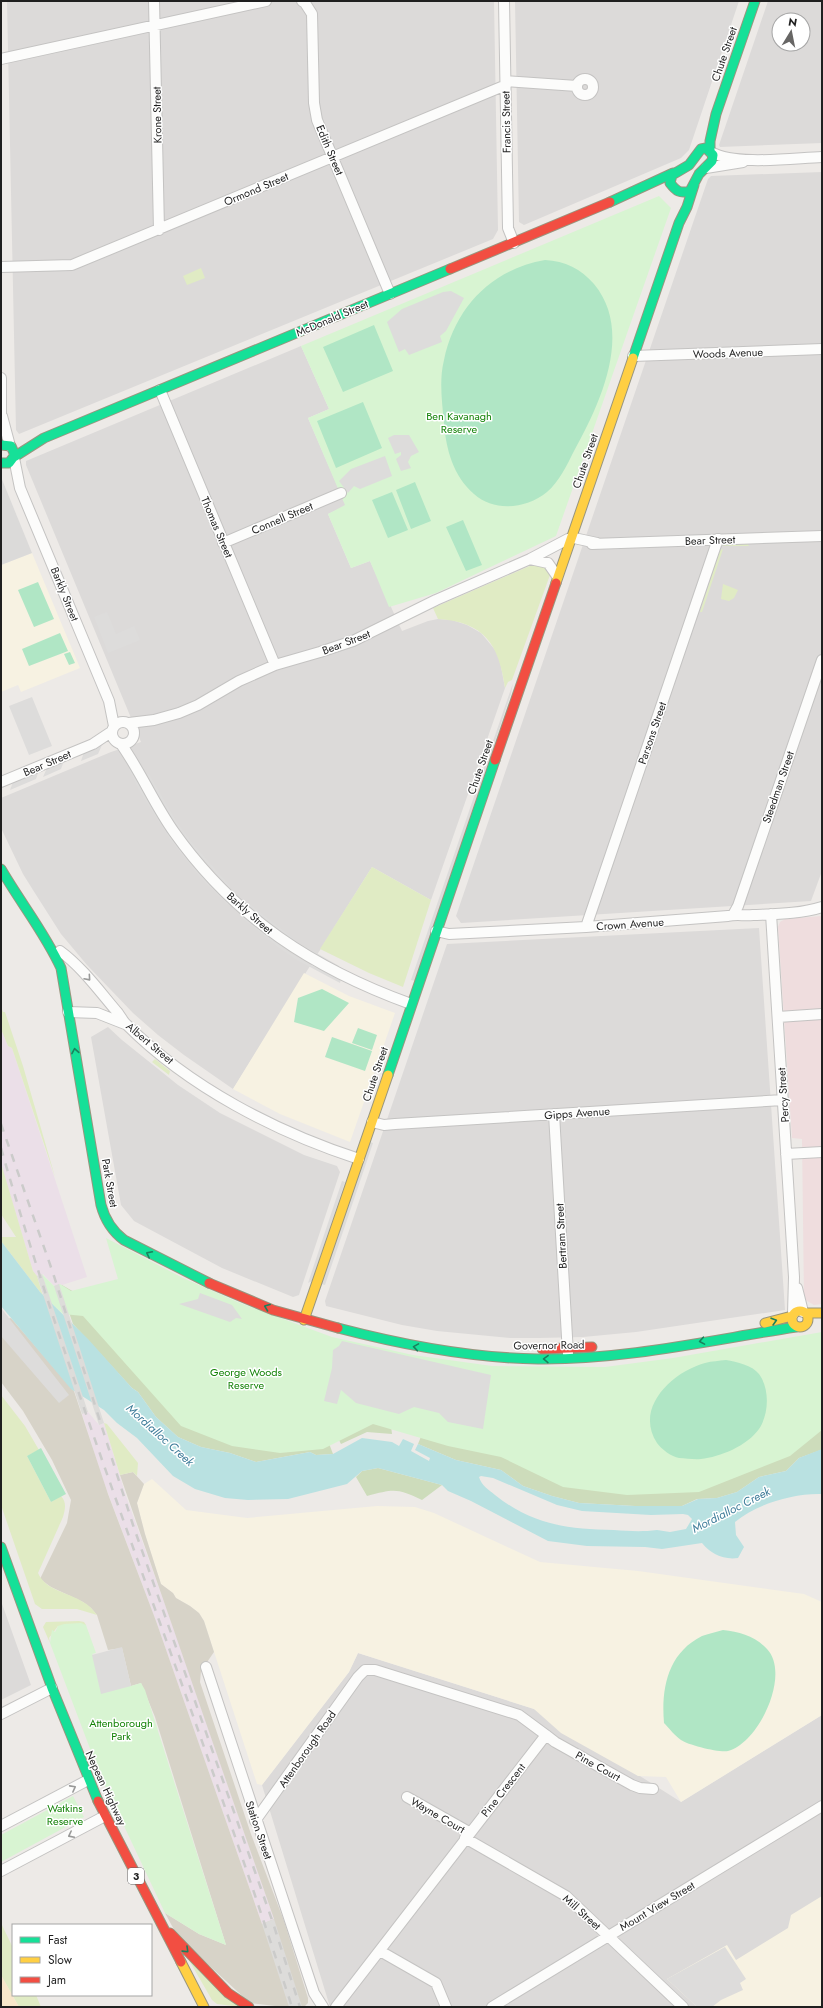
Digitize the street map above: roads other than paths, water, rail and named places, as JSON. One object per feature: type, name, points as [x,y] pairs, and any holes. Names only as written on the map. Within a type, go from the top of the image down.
[{"type":"main road","name":"Chute Street","points":[[306,1316],[411,1004],[679,223],[687,207],[698,175],[712,161],[710,141],[716,114],[755,1]]},
{"type":"main road","name":"Chute Street","points":[[679,223],[680,202],[670,183],[673,174],[690,165],[716,114]]},
{"type":"main road","points":[[695,155],[702,148],[711,152]]},
{"type":"main road","name":"McDonald Street","points":[[7,446],[44,438],[514,243],[621,198],[673,174]]},
{"type":"main road","name":"McDonald Street","points":[[621,198],[662,187],[681,193],[688,192],[694,185]]},
{"type":"main road","name":"McDonald Street","points":[[1,463],[9,463],[44,438]]},
{"type":"main road","points":[[7,446],[14,452],[14,458]]},
{"type":"main road","name":"Albert Street","points":[[3,865],[57,952]]},
{"type":"main road","name":"Park Street","points":[[57,952],[68,968],[73,1013],[101,1205],[106,1220],[114,1233],[137,1248],[221,1289],[274,1310],[306,1316]]},
{"type":"main road","points":[[638,1343],[764,1324],[792,1315],[799,1311],[804,1313],[822,1313]]},
{"type":"main road","points":[[804,1313],[808,1318],[807,1324]]},
{"type":"main road","points":[[792,1315],[792,1323],[796,1327],[822,1321]]},
{"type":"main road","name":"Governor Road","points":[[306,1316],[403,1336],[449,1343],[511,1348]]},
{"type":"main road","name":"Governor Road","points":[[306,1316],[385,1341],[437,1350],[506,1358],[568,1358],[650,1350],[796,1327]]},
{"type":"main road","name":"Governor Road","points":[[533,1349],[604,1346]]},
{"type":"main road","name":"Nepean Highway","points":[[1,1547],[52,1688],[88,1780],[105,1816],[204,2007]]},
{"type":"main road","points":[[160,1922],[221,1985],[241,2003],[249,2007]]},
{"type":"street","name":"Krone Street","points":[[154,1],[159,230]]},
{"type":"street","points":[[1,59],[266,1]]},
{"type":"street","name":"Edith Street","points":[[302,1],[312,14],[315,112],[390,294]]},
{"type":"street","name":"Francis Street","points":[[504,1],[508,228],[514,243]]},
{"type":"street","points":[[506,82],[577,86]]},
{"type":"street","name":"Ormond Street","points":[[1,267],[72,266],[333,157],[506,82]]},
{"type":"street","points":[[711,152],[719,156],[753,160]]},
{"type":"street","points":[[704,169],[753,160],[822,157]]},
{"type":"street","name":"Woods Avenue","points":[[633,356],[822,349]]},
{"type":"street","points":[[1,378],[1,419],[7,446]]},
{"type":"street","name":"Thomas Street","points":[[160,390],[275,665]]},
{"type":"street","name":"Barkly Street","points":[[14,458],[20,488],[109,701],[115,735],[137,766],[160,811],[175,833],[207,873],[239,907],[271,933],[306,956],[354,982],[411,1004]]},
{"type":"street","name":"Barkly Street","points":[[1,463],[20,488]]},
{"type":"street","name":"Connell Street","points":[[223,543],[341,493]]},
{"type":"street","name":"Bear Street","points":[[130,729],[198,705],[239,681],[275,665],[354,640],[436,600],[569,542],[598,543],[822,536]]},
{"type":"street","name":"Parsons Street","points":[[586,927],[718,539]]},
{"type":"street","points":[[533,557],[548,563],[558,576]]},
{"type":"street","name":"Steedman Street","points":[[733,915],[737,909],[822,660]]},
{"type":"street","name":"Barkly Street","points":[[109,701],[130,729],[137,766]]},
{"type":"street","points":[[115,735],[130,729]]},
{"type":"street","points":[[115,735],[130,729]]},
{"type":"street","name":"Bear Street","points":[[1,782],[115,735]]},
{"type":"street","name":"Crown Avenue","points":[[436,931],[449,934],[586,927],[733,915],[745,916],[801,912],[822,907]]},
{"type":"street","name":"Percy Street","points":[[771,914],[794,1277],[792,1315]]},
{"type":"street","name":"Albert Street","points":[[57,952],[77,966],[120,1014],[125,1024],[179,1067],[234,1105],[300,1138],[359,1159]]},
{"type":"street","points":[[73,1013],[97,1013],[125,1024]]},
{"type":"street","points":[[778,1017],[822,1014]]},
{"type":"street","name":"Gipps Avenue","points":[[372,1122],[384,1125],[783,1100]]},
{"type":"street","name":"Bertram Street","points":[[554,1114],[568,1358]]},
{"type":"street","points":[[786,1154],[822,1152]]},
{"type":"street","name":"Percy Street","points":[[794,1277],[804,1313]]},
{"type":"street","name":"Station Street","points":[[206,1667],[314,1993],[323,2007]]},
{"type":"street","name":"Attenborough Road","points":[[256,1821],[358,1677],[365,1670],[375,1670],[519,1715],[546,1735]]},
{"type":"street","points":[[1,1714],[52,1688]]},
{"type":"street","name":"Pine Court","points":[[546,1735],[632,1785],[640,1788],[652,1789]]},
{"type":"street","name":"Pine Crescent","points":[[336,2007],[467,1835],[546,1735]]},
{"type":"street","points":[[1,1826],[88,1780]]},
{"type":"street","name":"Wayne Court","points":[[406,1797],[467,1835]]},
{"type":"street","name":"Mount View Street","points":[[492,2007],[822,1806]]},
{"type":"street","points":[[1,1871],[105,1816]]},
{"type":"street","name":"Mill Street","points":[[467,1835],[566,1896],[683,2007]]},
{"type":"street","points":[[380,1951],[436,1983],[446,2007]]},
{"type":"street","name":"Station Street","points":[[314,1993],[315,2007]]},
{"type":"water","name":"Mordialloc Creek","points":[[1,1241],[40,1292],[88,1339],[132,1388],[138,1392],[156,1417],[178,1437],[201,1447],[230,1453],[256,1462],[310,1452],[316,1455],[333,1454],[362,1438],[392,1442],[399,1446],[403,1439],[414,1444],[411,1451],[429,1461],[430,1458],[415,1450],[418,1444],[456,1460],[501,1470],[523,1486],[579,1503],[635,1506],[682,1506],[698,1499],[717,1498],[737,1492],[759,1477],[786,1471],[799,1458],[822,1449],[822,1494],[799,1495],[776,1501],[754,1510],[735,1522],[736,1535],[744,1547],[738,1558],[722,1557],[713,1553],[702,1543],[662,1549],[645,1547],[587,1546],[548,1541],[471,1501],[448,1491],[442,1485],[378,1468],[362,1471],[347,1484],[288,1499],[248,1500],[225,1498],[195,1489],[173,1476],[137,1438],[117,1423],[104,1410],[71,1389],[1,1306]],"holes":[[[479,1477],[493,1478],[557,1505],[582,1511],[651,1515],[683,1514],[688,1515],[692,1519],[686,1529],[670,1532],[657,1530],[635,1531],[581,1528],[551,1523],[537,1519],[509,1505],[486,1487]]]},
{"type":"railway","points":[[1,1124],[53,1273],[133,1525],[272,1920],[300,2007]]},
{"type":"railway","points":[[1,1148],[37,1268],[57,1328],[211,1767],[292,2007]]},
{"type":"park label","name":"Ben Kavanagh Reserve","points":[[459,422]]},
{"type":"park label","name":"George Woods Reserve","points":[[246,1378]]},
{"type":"park label","name":"Attenborough Park","points":[[121,1729]]},
{"type":"park label","name":"Watkins Reserve","points":[[65,1814]]}]
